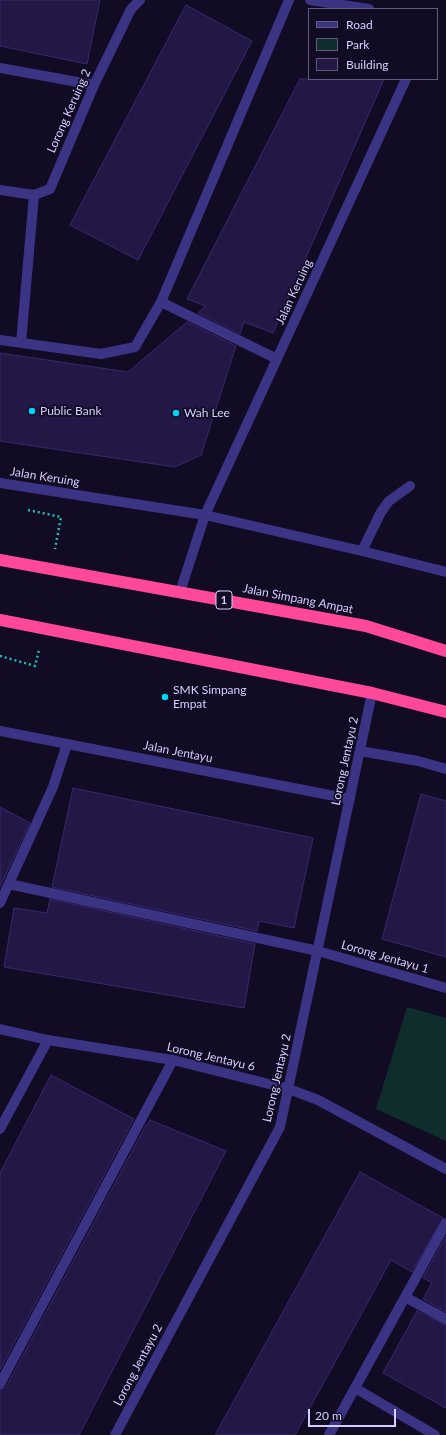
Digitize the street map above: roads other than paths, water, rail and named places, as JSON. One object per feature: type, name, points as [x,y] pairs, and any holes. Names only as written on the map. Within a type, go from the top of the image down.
[{"type":"highway","name":"Jalan Simpang Ampat","points":[[0,560],[366,626],[446,651]]},
{"type":"highway","points":[[0,620],[372,693],[446,712]]},
{"type":"street","name":"Lorong Keruing 2","points":[[34,195],[50,189],[94,85],[131,9],[140,0]]},
{"type":"street","points":[[0,340],[101,354],[135,347],[160,302],[289,0]]},
{"type":"street","points":[[310,0],[362,8]]},
{"type":"street","points":[[0,68],[94,85]]},
{"type":"street","name":"Jalan Keruing","points":[[180,592],[205,515],[406,80]]},
{"type":"street","points":[[0,190],[34,195],[21,343]]},
{"type":"street","points":[[160,302],[277,359]]},
{"type":"street","name":"Jalan Keruing","points":[[0,483],[205,515],[446,572]]},
{"type":"street","points":[[362,551],[381,512],[389,501],[410,486]]},
{"type":"street","name":"Lorong Jentayu 2","points":[[115,1435],[280,1128],[372,693]]},
{"type":"street","name":"Jalan Jentayu","points":[[0,731],[350,799]]},
{"type":"street","points":[[0,903],[53,787],[67,744]]},
{"type":"street","points":[[360,751],[418,761],[446,769]]},
{"type":"street","name":"Lorong Jentayu 1","points":[[9,884],[318,952],[446,988]]},
{"type":"street","name":"Lorong Jentayu 6","points":[[0,1029],[48,1040],[173,1060],[288,1089],[318,1100],[446,1169]]},
{"type":"street","points":[[0,1129],[48,1040]]},
{"type":"street","points":[[0,1384],[173,1060]]},
{"type":"street","points":[[330,1435],[446,1224]]},
{"type":"street","points":[[406,1297],[446,1319]]},
{"type":"street","points":[[355,1388],[435,1435]]},
{"type":"place","name":"Public Bank","points":[[32,411]]},
{"type":"place","name":"Wah Lee","points":[[176,413]]},
{"type":"place","name":"SMK Simpang Empat","points":[[165,697]]}]
